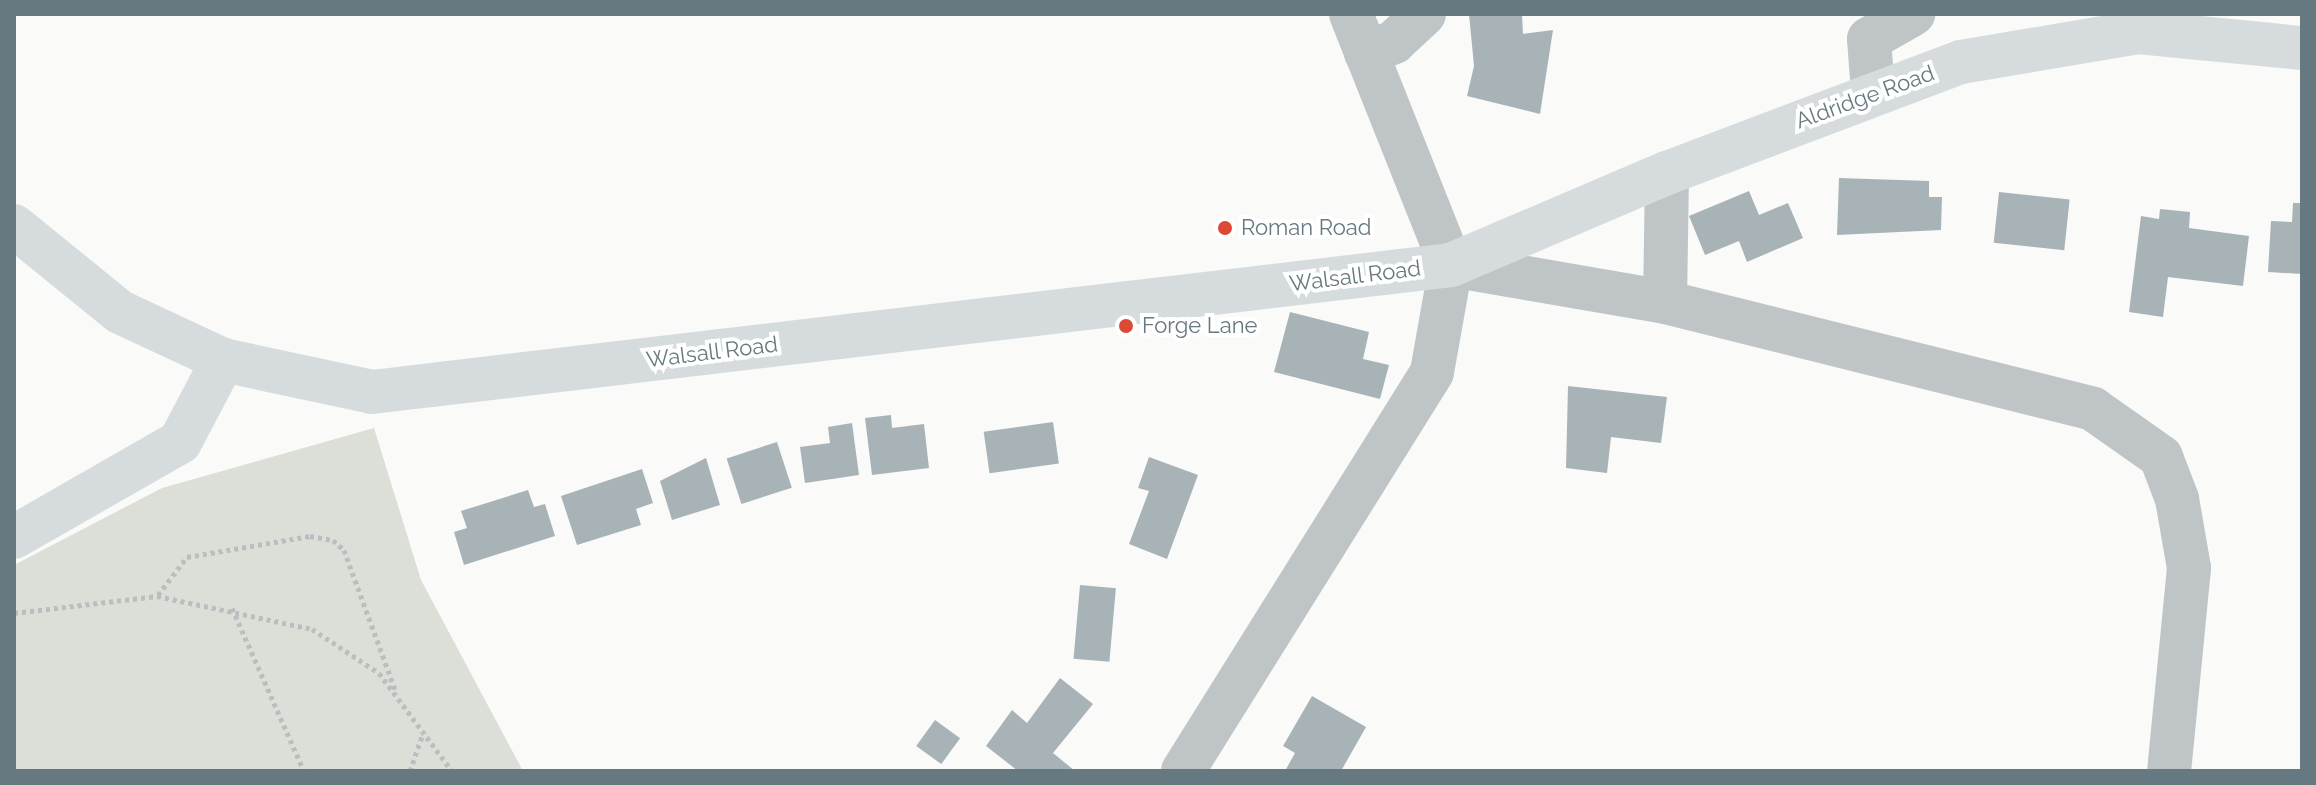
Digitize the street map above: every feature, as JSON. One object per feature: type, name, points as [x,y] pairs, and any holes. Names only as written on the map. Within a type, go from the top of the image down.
[{"type":"main road","name":"Aldridge Road","points":[[1451,265],[1667,173],[1873,92],[1961,62],[2138,32],[2302,48]]},
{"type":"main road","name":"Walsall Road","points":[[14,226],[120,312],[223,360],[372,392],[1451,265]]},
{"type":"main road","points":[[14,537],[180,442],[223,360]]},
{"type":"street","points":[[1358,33],[1394,42],[1424,14]]},
{"type":"street","points":[[1873,92],[1868,26],[1913,14]]},
{"type":"street","points":[[1183,771],[1432,372],[1451,265],[1358,33]]},
{"type":"street","points":[[1665,302],[1667,173]]},
{"type":"street","points":[[1451,265],[1665,302],[2093,409],[2161,457],[2177,499],[2189,568],[2169,771]]},
{"type":"path","points":[[157,596],[187,557],[310,536],[333,540],[344,550],[399,700]]},
{"type":"path","points":[[14,613],[157,596],[232,608],[312,629],[379,673],[452,771]]},
{"type":"path","points":[[232,608],[304,771]]},
{"type":"path","points":[[410,771],[423,733]]},
{"type":"shaded area","points":[[374,428],[421,580],[523,771],[14,771],[14,565],[162,488]]},
{"type":"building","points":[[1469,14],[1522,14],[1523,34],[1553,30],[1540,114],[1467,96],[1474,66]]},
{"type":"building","points":[[1839,178],[1929,181],[1929,197],[1942,197],[1941,230],[1837,235]]},
{"type":"building","points":[[1749,191],[1759,215],[1788,203],[1803,238],[1747,262],[1739,241],[1705,255],[1689,216]]},
{"type":"building","points":[[1999,192],[2070,199],[2064,250],[1994,243]]},
{"type":"building","points":[[2293,203],[2302,203],[2302,274],[2268,272],[2271,221],[2292,222]]},
{"type":"building","points":[[2160,209],[2190,212],[2189,228],[2249,236],[2243,286],[2168,277],[2163,317],[2129,312],[2141,216],[2159,219]]},
{"type":"building","points":[[1290,312],[1369,332],[1363,359],[1389,365],[1380,399],[1274,372]]},
{"type":"building","points":[[1568,386],[1667,397],[1661,443],[1611,437],[1607,473],[1566,468]]},
{"type":"building","points":[[891,415],[892,428],[924,424],[929,468],[872,475],[865,418]]},
{"type":"building","points":[[1053,422],[1059,464],[990,473],[984,432]]},
{"type":"building","points":[[852,423],[859,475],[805,483],[800,447],[830,443],[828,427]]},
{"type":"building","points":[[777,442],[792,488],[741,504],[727,458]]},
{"type":"building","points":[[1149,457],[1198,475],[1167,559],[1129,544],[1149,491],[1138,488]]},
{"type":"building","points":[[706,458],[720,505],[672,520],[660,481]]},
{"type":"building","points":[[642,469],[653,503],[636,509],[641,525],[577,545],[561,496]]},
{"type":"building","points":[[528,490],[534,507],[545,504],[555,536],[464,565],[454,532],[467,528],[461,511]]},
{"type":"building","points":[[1080,585],[1116,588],[1109,662],[1074,659]]},
{"type":"building","points":[[1060,678],[1093,704],[1053,753],[1075,771],[1018,771],[986,746],[1012,710],[1027,723]]},
{"type":"building","points":[[1312,696],[1366,727],[1341,771],[1285,771],[1295,753],[1283,746]]},
{"type":"building","points":[[935,720],[960,738],[941,764],[916,746]]},
{"type":"place","name":"Roman Road","points":[[1225,228]]},
{"type":"place","name":"Forge Lane","points":[[1126,326]]}]
